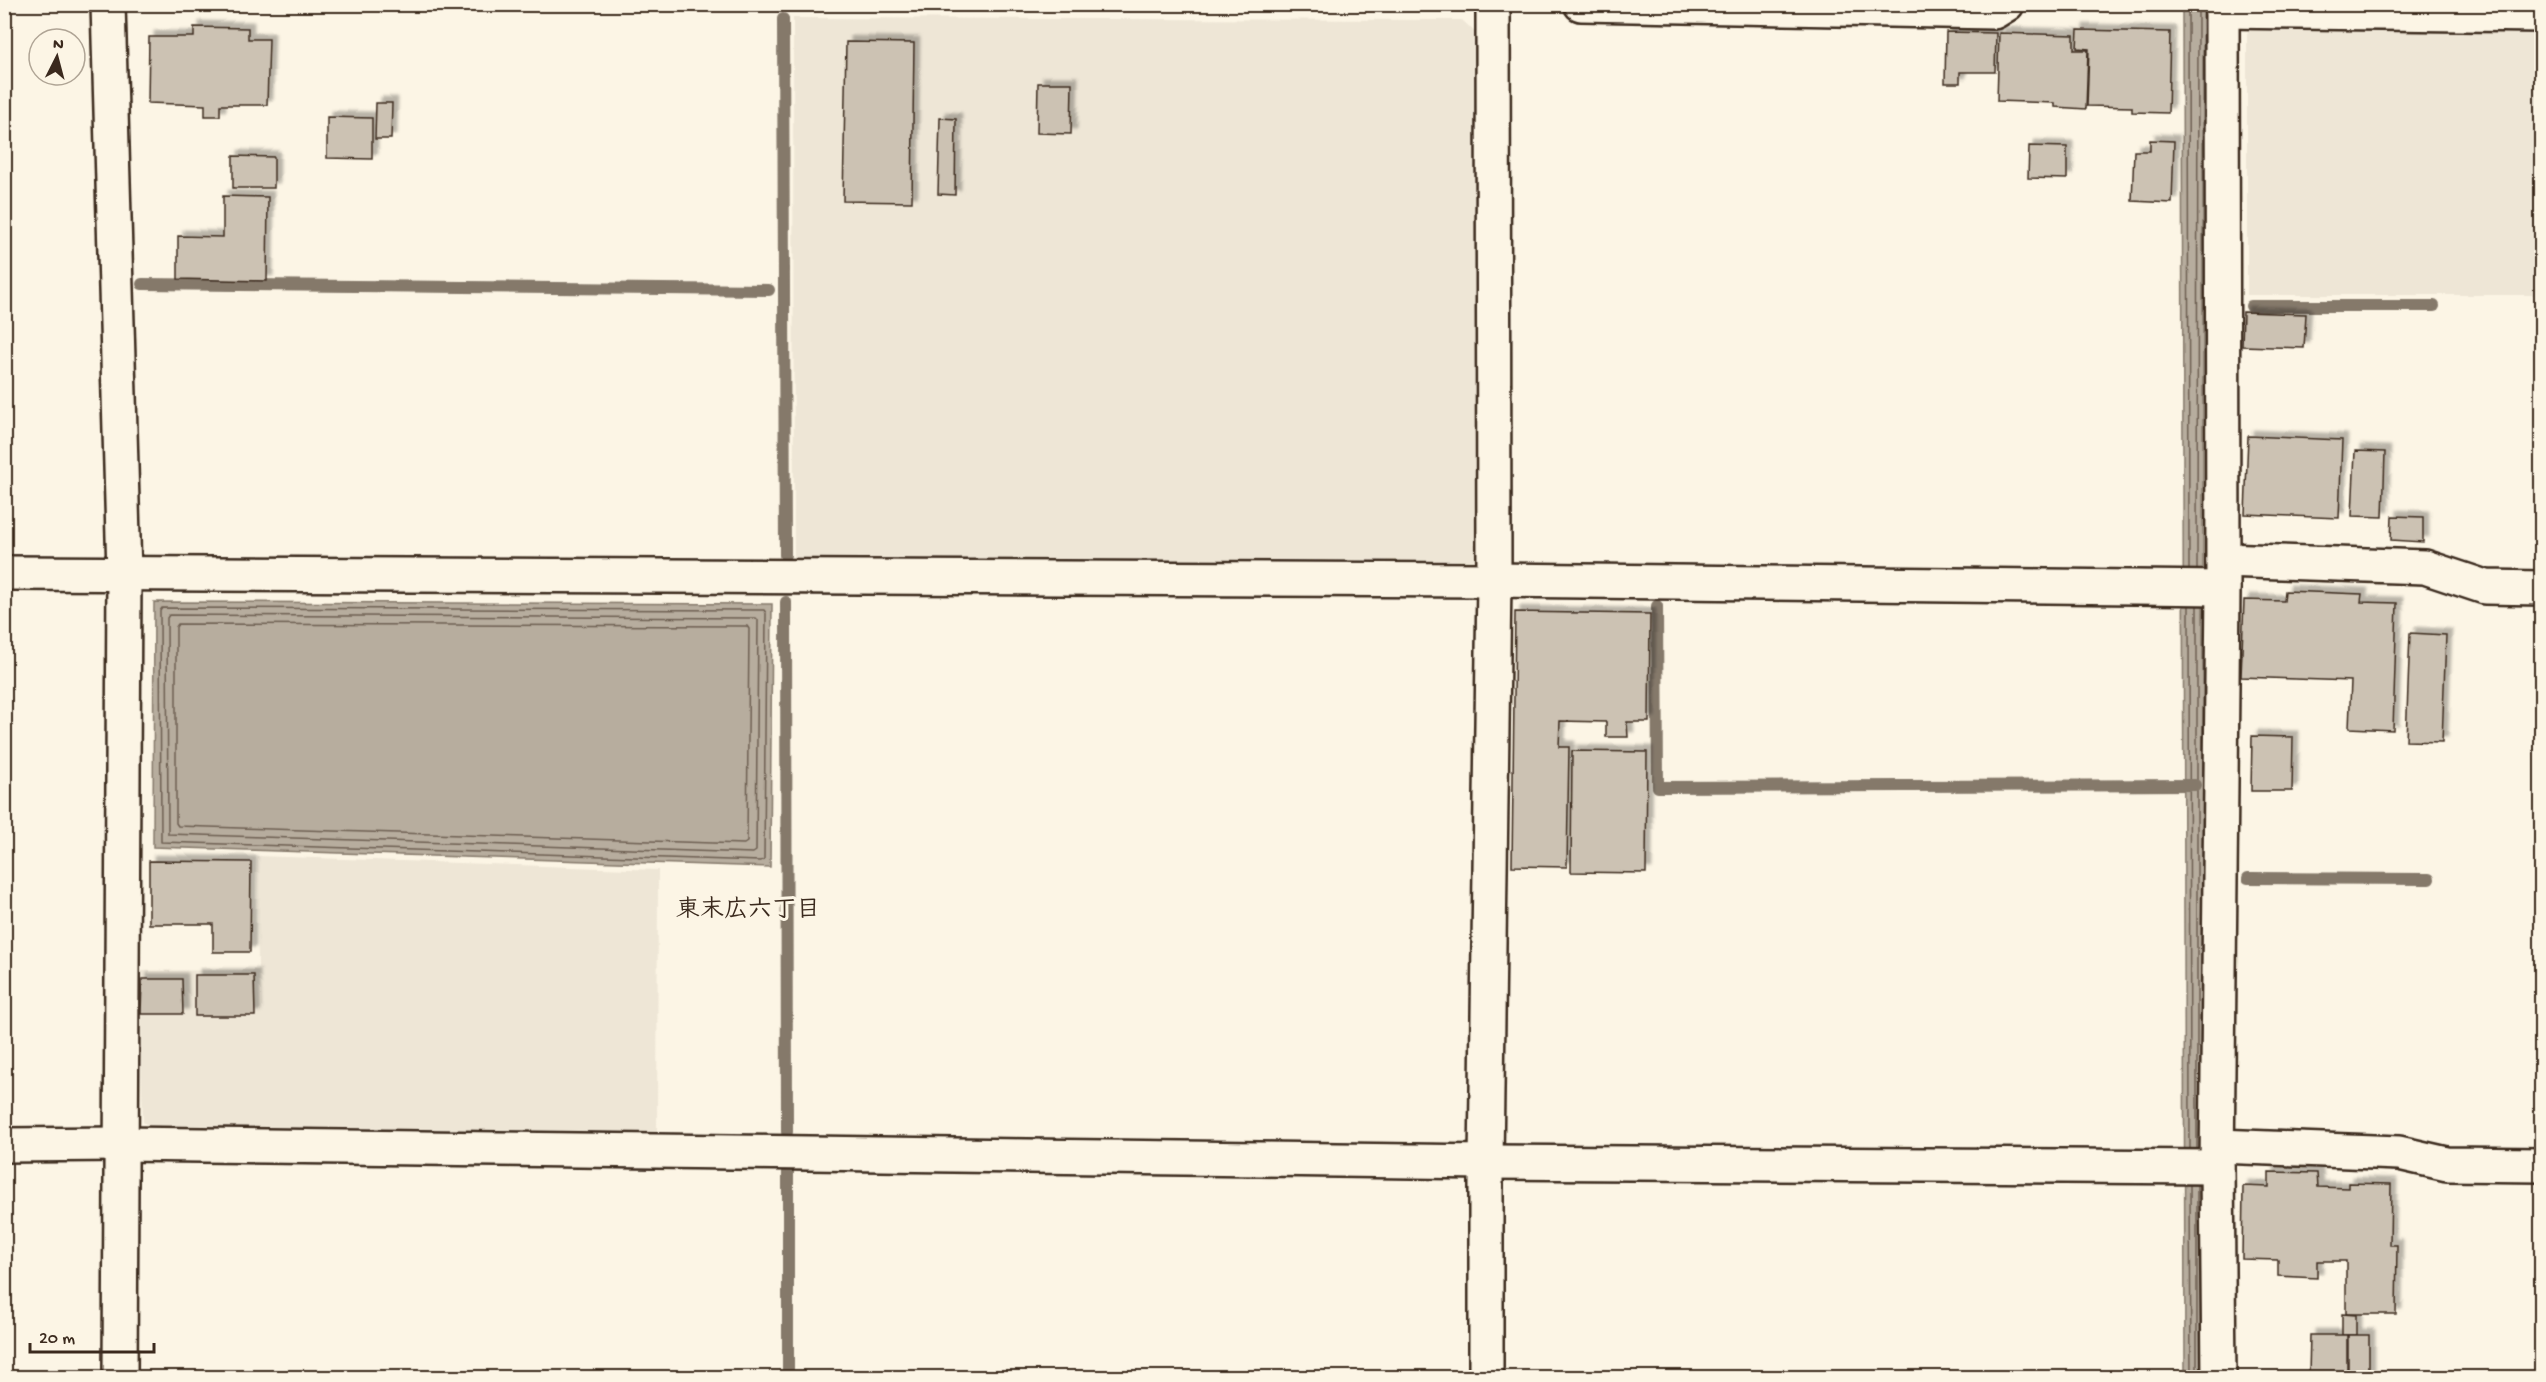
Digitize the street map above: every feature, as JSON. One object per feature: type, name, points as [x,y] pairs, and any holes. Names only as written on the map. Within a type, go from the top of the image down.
[{"type":"street","points":[[108,4],[123,573],[120,1377]]},
{"type":"street","points":[[1486,1377],[1486,1162],[1494,580],[1493,4]]},
{"type":"street","points":[[1581,4],[1994,12],[2007,4]]},
{"type":"street","points":[[2219,1377],[2205,1162],[2208,581],[2222,8],[2541,15]]},
{"type":"street","points":[[4,573],[2208,581],[2425,567],[2486,587],[2541,588]]},
{"type":"street","points":[[4,1145],[121,1144],[1486,1162],[2205,1162],[2399,1153],[2447,1164],[2541,1165]]},
{"type":"shaded area","points":[[793,18],[1462,20],[1476,33],[1478,560],[794,560]]},
{"type":"shaded area","points":[[2258,23],[2541,28],[2541,295],[2247,295],[2247,33]]},
{"type":"shaded area","points":[[257,856],[658,870],[657,1139],[152,1128],[143,1122],[138,971],[258,970]]},
{"type":"water","points":[[2182,5],[2203,5],[2203,1378],[2185,1377]]},
{"type":"water","points":[[154,602],[772,604],[770,867],[153,847]]},
{"type":"building","points":[[194,27],[248,28],[248,39],[269,39],[267,105],[220,105],[220,116],[205,116],[205,105],[148,103],[149,37],[194,37]]},
{"type":"building","points":[[2078,30],[2170,32],[2168,113],[2132,112],[2132,107],[2087,106],[2089,49],[2077,48]]},
{"type":"building","points":[[1946,32],[1996,33],[1995,72],[1960,72],[1960,83],[1945,83]]},
{"type":"building","points":[[1999,33],[2074,35],[2074,50],[2088,50],[2086,109],[2055,107],[2055,103],[1997,101]]},
{"type":"building","points":[[846,42],[914,43],[912,202],[843,201]]},
{"type":"building","points":[[1038,83],[1072,83],[1071,134],[1037,133]]},
{"type":"building","points":[[376,103],[392,103],[391,139],[375,139]]},
{"type":"building","points":[[327,117],[372,118],[372,159],[327,158]]},
{"type":"building","points":[[940,118],[956,119],[955,195],[938,194]]},
{"type":"building","points":[[2150,140],[2174,141],[2172,203],[2132,201],[2134,151],[2150,151]]},
{"type":"building","points":[[2029,146],[2067,147],[2067,179],[2028,178]]},
{"type":"building","points":[[233,156],[274,157],[274,188],[233,188]]},
{"type":"building","points":[[223,196],[268,197],[267,281],[178,279],[178,236],[223,237]]},
{"type":"building","points":[[2243,312],[2306,314],[2304,348],[2242,346]]},
{"type":"building","points":[[2248,436],[2342,440],[2339,518],[2245,514]]},
{"type":"building","points":[[2355,451],[2385,452],[2383,517],[2352,516]]},
{"type":"building","points":[[2392,516],[2423,517],[2423,542],[2391,540]]},
{"type":"building","points":[[2285,591],[2362,594],[2361,602],[2397,603],[2393,730],[2349,728],[2351,681],[2241,677],[2244,600],[2284,601]]},
{"type":"building","points":[[1515,612],[1650,614],[1649,722],[1627,722],[1628,737],[1606,737],[1606,722],[1560,721],[1559,747],[1569,747],[1567,867],[1512,866]]},
{"type":"building","points":[[2410,633],[2446,635],[2442,742],[2406,741]]},
{"type":"building","points":[[2252,736],[2293,737],[2292,791],[2251,791]]},
{"type":"building","points":[[1572,751],[1647,752],[1646,873],[1571,872]]},
{"type":"building","points":[[149,861],[251,862],[250,952],[213,952],[213,924],[149,924]]},
{"type":"building","points":[[195,975],[254,975],[255,1016],[195,1016]]},
{"type":"building","points":[[142,979],[182,979],[183,1014],[141,1014]]},
{"type":"building","points":[[2269,1172],[2317,1173],[2318,1187],[2348,1188],[2348,1183],[2391,1184],[2390,1245],[2397,1245],[2396,1314],[2346,1314],[2346,1261],[2317,1261],[2317,1278],[2278,1276],[2278,1260],[2242,1259],[2243,1186],[2269,1187]]},
{"type":"building","points":[[2342,1314],[2356,1315],[2356,1335],[2342,1335]]},
{"type":"building","points":[[2310,1335],[2347,1335],[2347,1374],[2309,1374]]},
{"type":"building","points":[[2348,1335],[2369,1335],[2369,1375],[2348,1375]]},
{"type":"building","points":[[2309,1374],[2347,1375],[2347,1378],[2309,1378]]},
{"type":"waterway","points":[[783,19],[785,555]]},
{"type":"waterway","points":[[142,284],[769,290]]},
{"type":"waterway","points":[[2251,306],[2434,306]]},
{"type":"waterway","points":[[786,602],[787,1132]]},
{"type":"waterway","points":[[1657,606],[1658,787],[2195,785]]},
{"type":"waterway","points":[[2248,878],[2429,879]]},
{"type":"waterway","points":[[788,1171],[788,1378]]},
{"type":"district","name":"東末広六丁目","points":[[748,911]]}]
